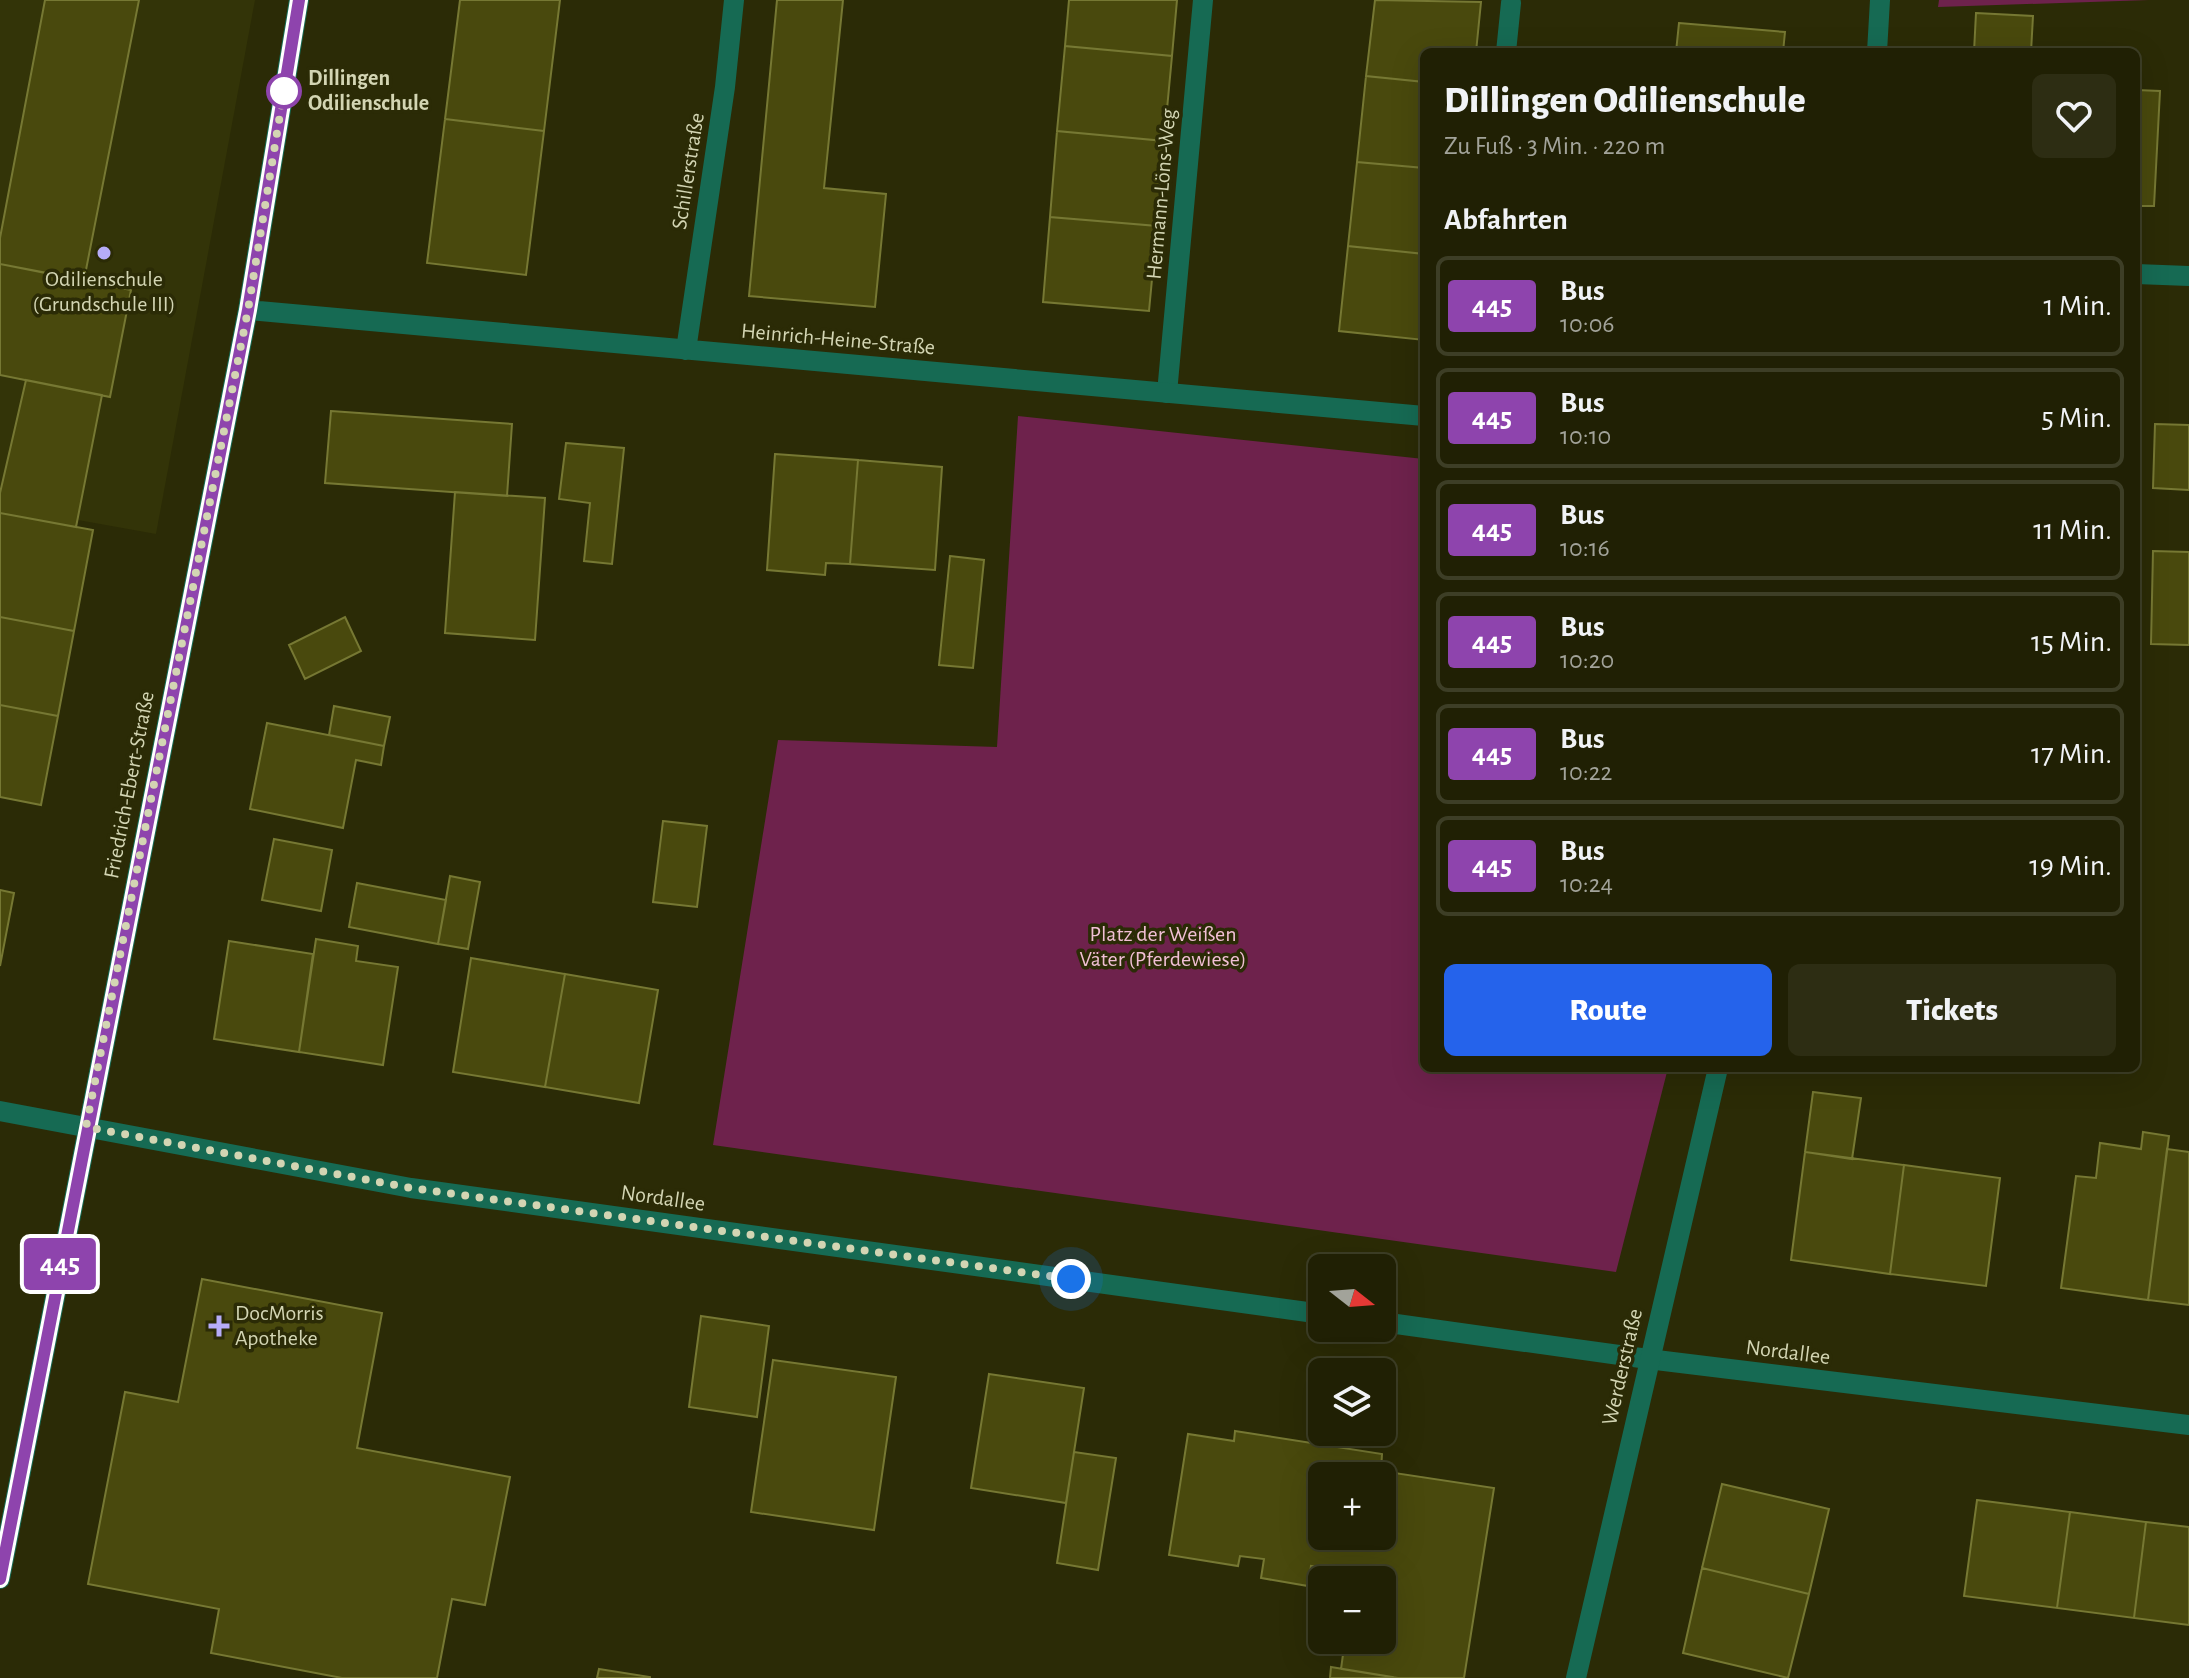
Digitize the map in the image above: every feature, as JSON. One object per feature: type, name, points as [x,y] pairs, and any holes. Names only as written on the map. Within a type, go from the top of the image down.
[{"type":"street","name":"Friedrich-Ebert-Straße","points":[[0,1579],[248,310],[299,0]]},
{"type":"street","name":"Schillerstraße","points":[[686,350],[725,87],[734,0]]},
{"type":"street","name":"Hermann-Löns-Weg","points":[[1167,393],[1203,0]]},
{"type":"street","points":[[1877,48],[1880,0]]},
{"type":"street","points":[[1506,48],[1511,3]]},
{"type":"street","points":[[2140,274],[2189,276]]},
{"type":"street","name":"Heinrich-Heine-Straße","points":[[248,310],[1420,416]]},
{"type":"street","name":"Werderstraße","points":[[1576,1678],[1717,1072]]},
{"type":"street","name":"Nordallee","points":[[0,1111],[411,1188],[1308,1312]]},
{"type":"street","name":"Nordallee","points":[[1396,1324],[1648,1359],[2189,1425]]},
{"type":"shaded area","name":"Odilienschule (Grundschule III)","points":[[0,0],[255,0],[156,534],[0,506]]},
{"type":"green space","points":[[1939,0],[2149,0],[1938,7]]},
{"type":"green space","name":"Platz der Weißen Väter (Pferdewiese)","points":[[1018,416],[1420,459],[1420,1072],[1667,1072],[1616,1272],[713,1145],[778,740],[997,747]]},
{"type":"building","points":[[45,0],[139,0],[84,280],[0,264],[0,238]]},
{"type":"building","points":[[460,0],[560,0],[544,131],[445,119]]},
{"type":"building","points":[[777,0],[843,0],[824,188],[886,194],[875,307],[749,296]]},
{"type":"building","points":[[1069,0],[1177,0],[1172,56],[1065,46]]},
{"type":"building","points":[[1375,0],[1481,2],[1476,48],[1420,48],[1420,82],[1366,76]]},
{"type":"building","points":[[1976,13],[2033,16],[2031,48],[1974,48]]},
{"type":"building","points":[[1679,23],[1785,32],[1783,48],[1676,48]]},
{"type":"building","points":[[1065,46],[1172,56],[1164,141],[1057,131]]},
{"type":"building","points":[[1366,76],[1420,82],[1420,168],[1357,162]]},
{"type":"building","points":[[2140,90],[2160,91],[2154,206],[2140,206]]},
{"type":"building","points":[[445,119],[544,131],[526,275],[427,263]]},
{"type":"building","points":[[1057,131],[1164,141],[1157,226],[1050,217]]},
{"type":"building","points":[[1357,162],[1420,168],[1420,254],[1348,246]]},
{"type":"building","points":[[1050,217],[1157,226],[1149,311],[1043,302]]},
{"type":"building","points":[[1348,246],[1420,254],[1420,340],[1339,331]]},
{"type":"building","points":[[0,264],[131,290],[110,397],[0,375]]},
{"type":"building","points":[[26,380],[102,395],[76,527],[0,513],[0,493]]},
{"type":"building","points":[[331,411],[512,424],[507,496],[325,483]]},
{"type":"building","points":[[2155,424],[2189,425],[2189,490],[2153,488]]},
{"type":"building","points":[[566,443],[624,448],[612,564],[584,561],[590,503],[559,499]]},
{"type":"building","points":[[775,454],[858,460],[850,564],[826,563],[825,575],[767,570]]},
{"type":"building","points":[[858,460],[942,467],[935,570],[850,564]]},
{"type":"building","points":[[455,492],[545,498],[535,640],[445,633]]},
{"type":"building","points":[[0,513],[93,530],[74,631],[0,617]]},
{"type":"building","points":[[2153,551],[2189,552],[2189,645],[2151,644]]},
{"type":"building","points":[[950,556],[984,560],[973,668],[939,665]]},
{"type":"building","points":[[0,617],[74,631],[58,716],[0,705]]},
{"type":"building","points":[[345,617],[361,651],[305,679],[289,645]]},
{"type":"building","points":[[0,705],[58,716],[41,805],[0,797]]},
{"type":"building","points":[[334,706],[390,717],[384,746],[329,735]]},
{"type":"building","points":[[267,723],[384,746],[381,765],[356,760],[343,828],[250,809]]},
{"type":"building","points":[[663,821],[707,826],[697,907],[653,902]]},
{"type":"building","points":[[274,839],[332,850],[321,911],[262,900]]},
{"type":"building","points":[[450,876],[480,882],[468,949],[438,944]]},
{"type":"building","points":[[357,883],[446,900],[438,944],[349,927]]},
{"type":"building","points":[[0,890],[14,893],[0,966]]},
{"type":"building","points":[[316,939],[358,946],[356,961],[398,967],[383,1065],[299,1052]]},
{"type":"building","points":[[229,941],[313,954],[299,1052],[214,1039]]},
{"type":"building","points":[[471,958],[565,974],[545,1087],[453,1072]]},
{"type":"building","points":[[565,974],[658,990],[639,1103],[545,1087]]},
{"type":"building","points":[[1813,1092],[1861,1098],[1852,1159],[1805,1152]]},
{"type":"building","points":[[2143,1132],[2169,1136],[2148,1300],[2061,1288],[2076,1176],[2096,1178],[2100,1143],[2141,1149]]},
{"type":"building","points":[[2167,1149],[2189,1152],[2189,1305],[2148,1300]]},
{"type":"building","points":[[1805,1152],[1904,1165],[1890,1274],[1791,1260]]},
{"type":"building","points":[[1904,1165],[2000,1178],[1986,1286],[1890,1274]]},
{"type":"building","points":[[202,1279],[382,1313],[357,1448],[510,1477],[485,1605],[452,1599],[437,1678],[342,1678],[211,1653],[219,1609],[88,1584],[125,1392],[178,1402]]},
{"type":"building","points":[[701,1316],[769,1326],[757,1417],[689,1407]]},
{"type":"building","points":[[773,1360],[896,1377],[874,1530],[751,1512]]},
{"type":"building","points":[[989,1374],[1084,1388],[1066,1503],[971,1488]]},
{"type":"building","points":[[1235,1431],[1308,1442],[1308,1446],[1331,1446],[1382,1454],[1382,1462],[1308,1462],[1308,1550],[1396,1550],[1396,1473],[1494,1488],[1464,1678],[1398,1678],[1341,1669],[1343,1654],[1396,1654],[1396,1566],[1308,1566],[1308,1586],[1261,1578],[1264,1559],[1240,1556],[1238,1566],[1169,1555],[1188,1434],[1234,1441]]},
{"type":"building","points":[[1074,1452],[1116,1458],[1098,1570],[1057,1563]]},
{"type":"building","points":[[1722,1484],[1829,1509],[1809,1594],[1702,1568]]},
{"type":"building","points":[[1977,1500],[2070,1512],[2057,1608],[1964,1596]]},
{"type":"building","points":[[2070,1512],[2146,1522],[2134,1618],[2057,1608]]},
{"type":"building","points":[[2146,1522],[2189,1527],[2189,1625],[2134,1618]]},
{"type":"building","points":[[1702,1568],[1809,1594],[1788,1678],[1683,1653]]},
{"type":"building","points":[[1331,1667],[1392,1677],[1330,1678]]},
{"type":"building","points":[[599,1669],[650,1677],[650,1678],[597,1678]]},
{"type":"bus line","name":"445","points":[[0,1579],[248,310],[299,0]]},
{"type":"place","name":"Dillingen Odilienschule","points":[[284,91]]},
{"type":"place","name":"Odilienschule (Grundschule III)","points":[[104,253]]},
{"type":"place","name":"DocMorris Apotheke","points":[[219,1326]]},
{"type":"route","points":[[284,91],[285,84],[248,310],[86,1127],[411,1188],[1071,1279]]}]
